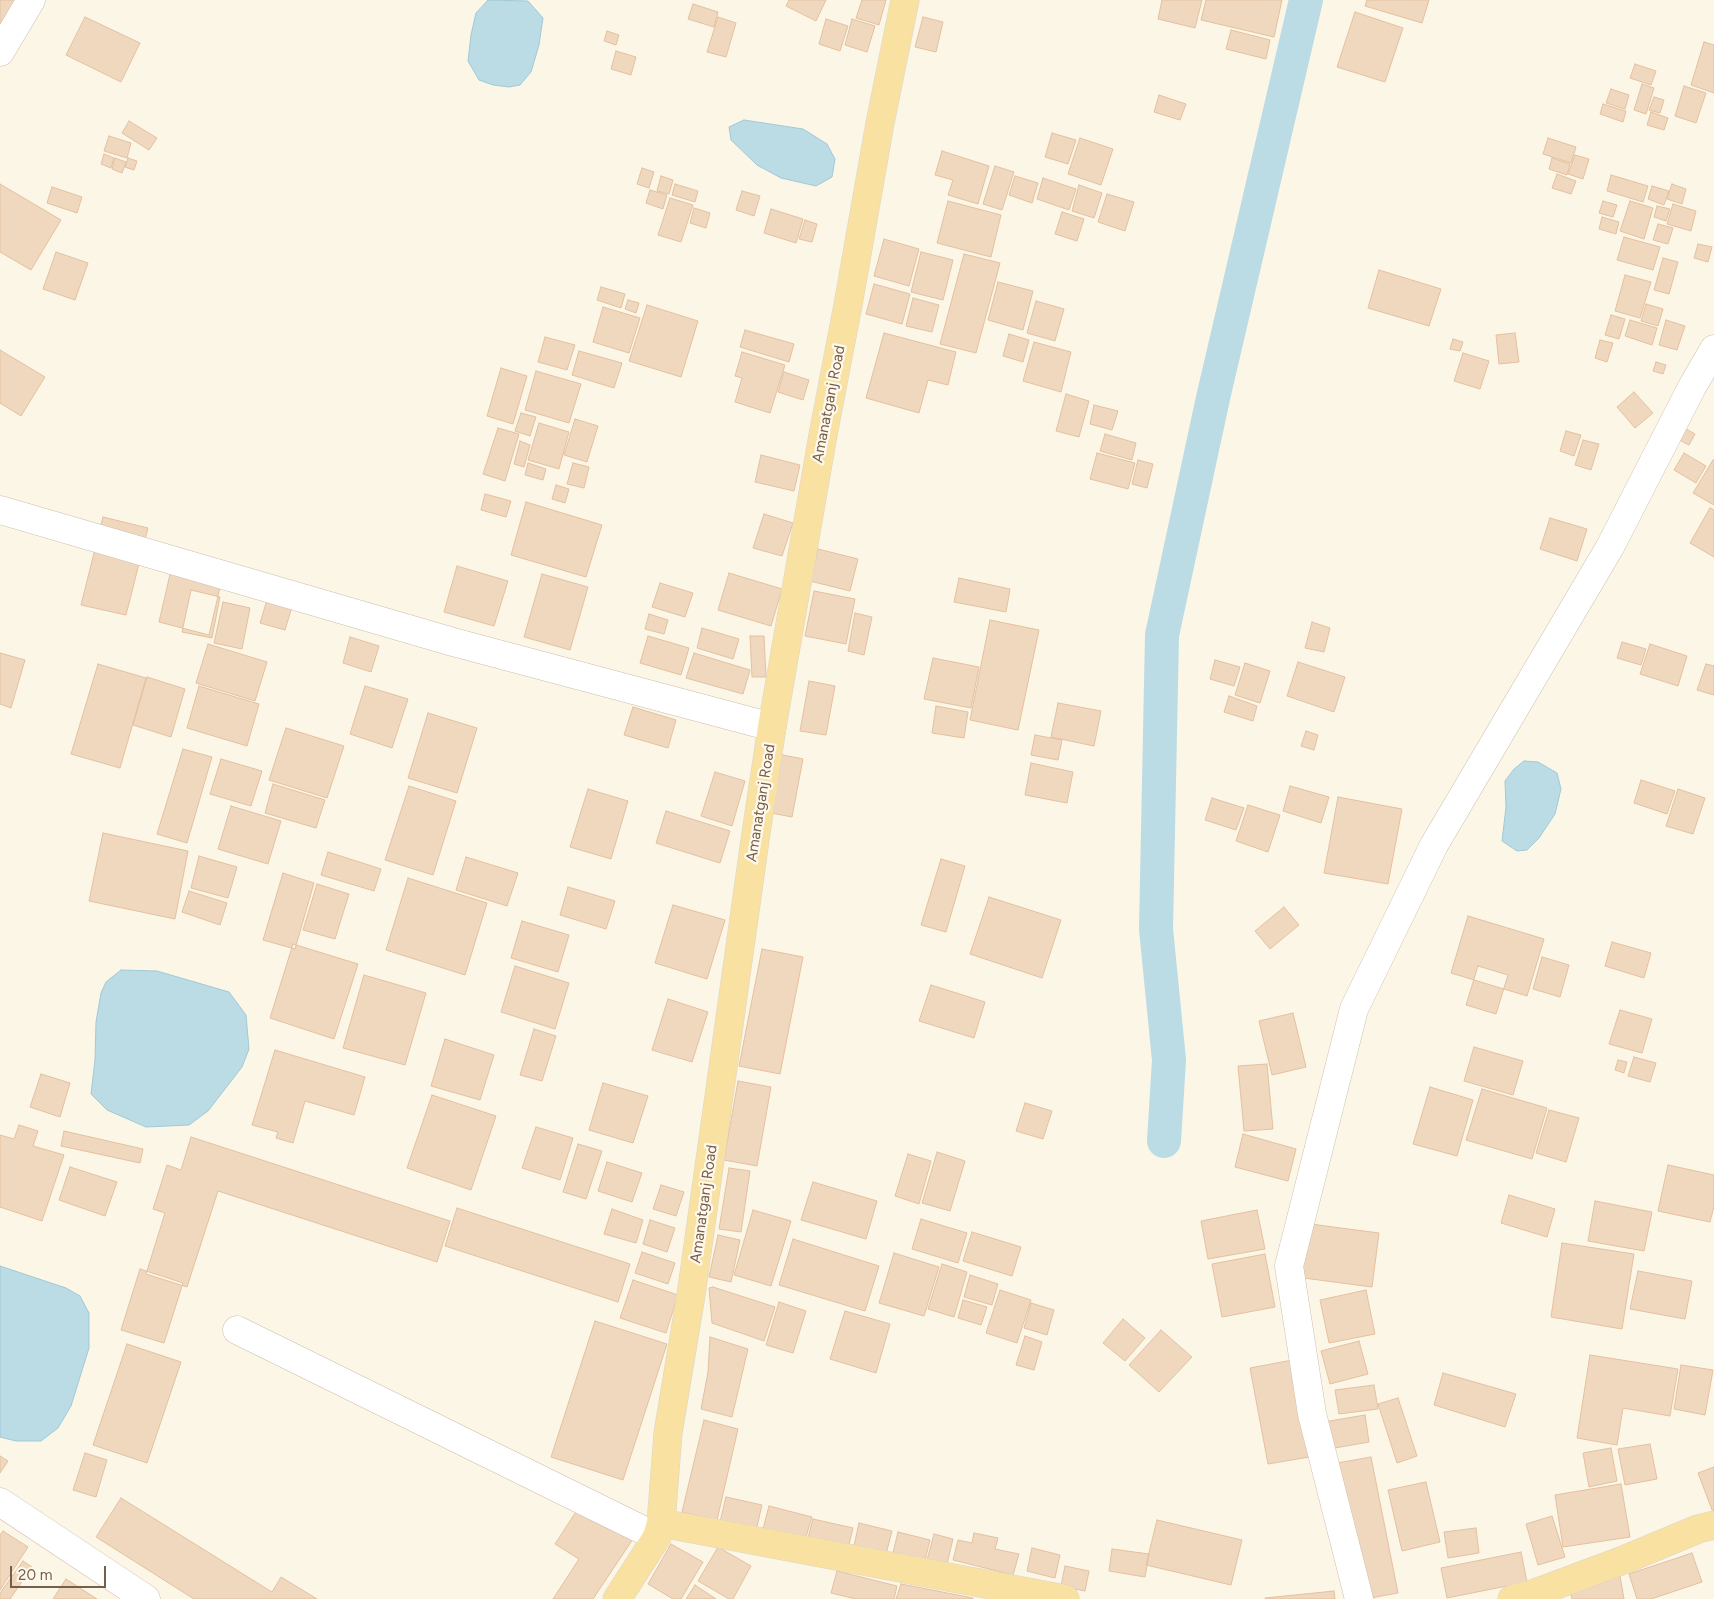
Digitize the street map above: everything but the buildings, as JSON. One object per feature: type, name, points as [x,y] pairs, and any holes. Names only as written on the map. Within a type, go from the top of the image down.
[{"type":"main road","name":"Amanatganj Road","points":[[616,1599],[659,1530],[668,1433],[691,1295],[772,727],[880,122],[905,0]]},
{"type":"main road","points":[[1512,1599],[1532,1594],[1714,1524]]},
{"type":"main road","points":[[659,1530],[1065,1599]]},
{"type":"street","points":[[0,52],[31,0]]},
{"type":"street","points":[[1359,1599],[1312,1414],[1289,1266],[1354,1009],[1434,845],[1610,547],[1714,348]]},
{"type":"street","points":[[0,510],[453,642],[772,727]]},
{"type":"street","points":[[236,1330],[659,1530]]},
{"type":"street","points":[[0,1502],[146,1599]]},
{"type":"water","points":[[488,0],[528,1],[543,18],[539,45],[531,72],[520,85],[509,87],[493,85],[479,80],[468,61],[476,13]]},
{"type":"water","points":[[744,120],[803,129],[827,144],[835,159],[832,177],[816,186],[781,178],[757,165],[731,140],[729,127]]},
{"type":"water","points":[[1524,761],[1538,762],[1557,773],[1561,789],[1555,814],[1539,838],[1527,850],[1517,851],[1502,841],[1506,807],[1505,781],[1514,769]]},
{"type":"water","points":[[121,970],[157,971],[229,992],[246,1015],[249,1049],[242,1067],[208,1111],[189,1125],[146,1127],[107,1110],[91,1094],[95,1060],[96,1022],[101,993],[106,982]]},
{"type":"water","points":[[0,1266],[66,1288],[80,1296],[89,1313],[89,1348],[71,1406],[58,1428],[41,1441],[16,1441],[0,1437]]},
{"type":"waterway","points":[[1164,1141],[1169,1060],[1156,929],[1162,635],[1213,398],[1306,0]]}]
